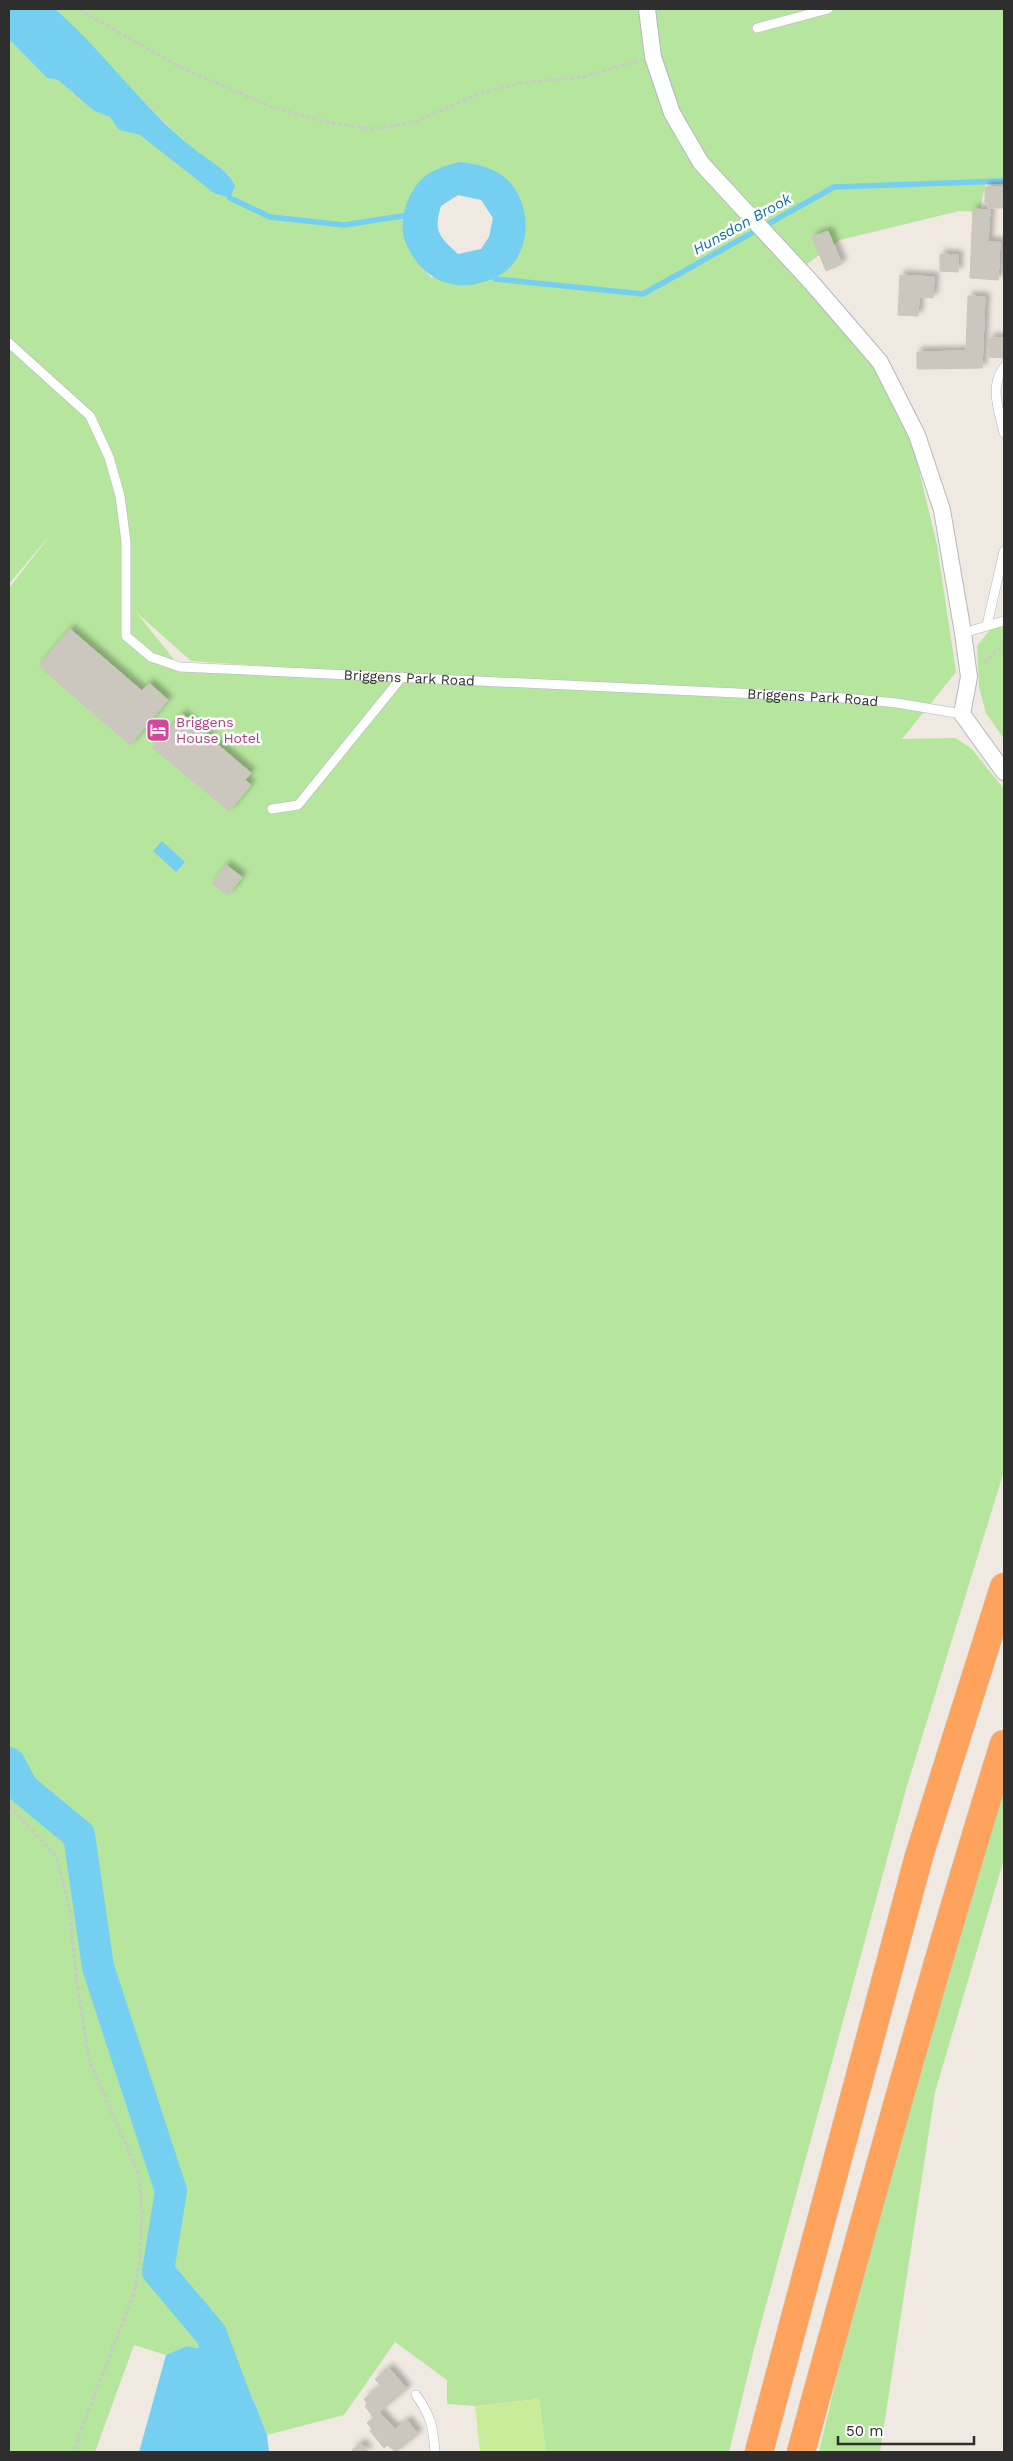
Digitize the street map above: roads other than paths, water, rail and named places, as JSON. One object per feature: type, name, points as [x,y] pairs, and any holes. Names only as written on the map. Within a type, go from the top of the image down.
[{"type":"highway","points":[[759,2452],[919,1856],[1004,1587]]},
{"type":"highway","points":[[802,2452],[898,2100],[966,1865],[1004,1744]]},
{"type":"street","points":[[647,9],[653,57],[672,113],[701,164],[811,282],[880,362],[917,435],[942,510],[963,633],[970,677],[962,714],[1004,772]]},
{"type":"lane","points":[[757,28],[828,9]]},
{"type":"lane","name":"Briggens Park Road","points":[[9,343],[90,416],[109,457],[120,496],[126,542],[126,636],[151,656],[180,667],[844,698],[896,703],[962,714]]},
{"type":"lane","points":[[1004,367],[997,378],[996,388],[1004,433]]},
{"type":"lane","points":[[987,625],[1004,551]]},
{"type":"lane","points":[[963,633],[1004,620]]},
{"type":"lane","points":[[272,809],[298,805],[402,677]]},
{"type":"lane","points":[[416,2395],[429,2413],[433,2425],[435,2452]]},
{"type":"water","points":[[9,9],[55,9],[90,43],[174,132],[217,165],[232,180],[235,186],[230,198],[214,193],[140,135],[119,130],[110,117],[94,111],[58,80],[47,78],[9,39]]},
{"type":"water","points":[[460,162],[490,169],[510,182],[522,204],[525,217],[526,230],[523,242],[519,254],[512,265],[495,278],[470,285],[457,285],[445,282],[424,270],[409,250],[403,230],[404,212],[416,186],[428,174]],"holes":[[[458,195],[481,200],[493,218],[489,237],[481,249],[458,254],[446,243],[439,233],[438,222],[441,206]]]},
{"type":"water","points":[[162,841],[185,862],[176,872],[153,851]]},
{"type":"water","points":[[187,2346],[203,2349],[234,2364],[256,2406],[267,2435],[269,2452],[139,2452],[166,2355]]},
{"type":"waterway","name":"Hunsdon Brook","points":[[495,279],[643,294],[834,187],[1004,181]]},
{"type":"waterway","points":[[230,198],[270,217],[344,225],[402,216]]},
{"type":"waterway","points":[[9,1763],[23,1789],[79,1835],[98,1967],[171,2191],[158,2271],[211,2334],[250,2439],[248,2452]]},
{"type":"place","name":"Briggens House Hotel","points":[[158,730]]}]
